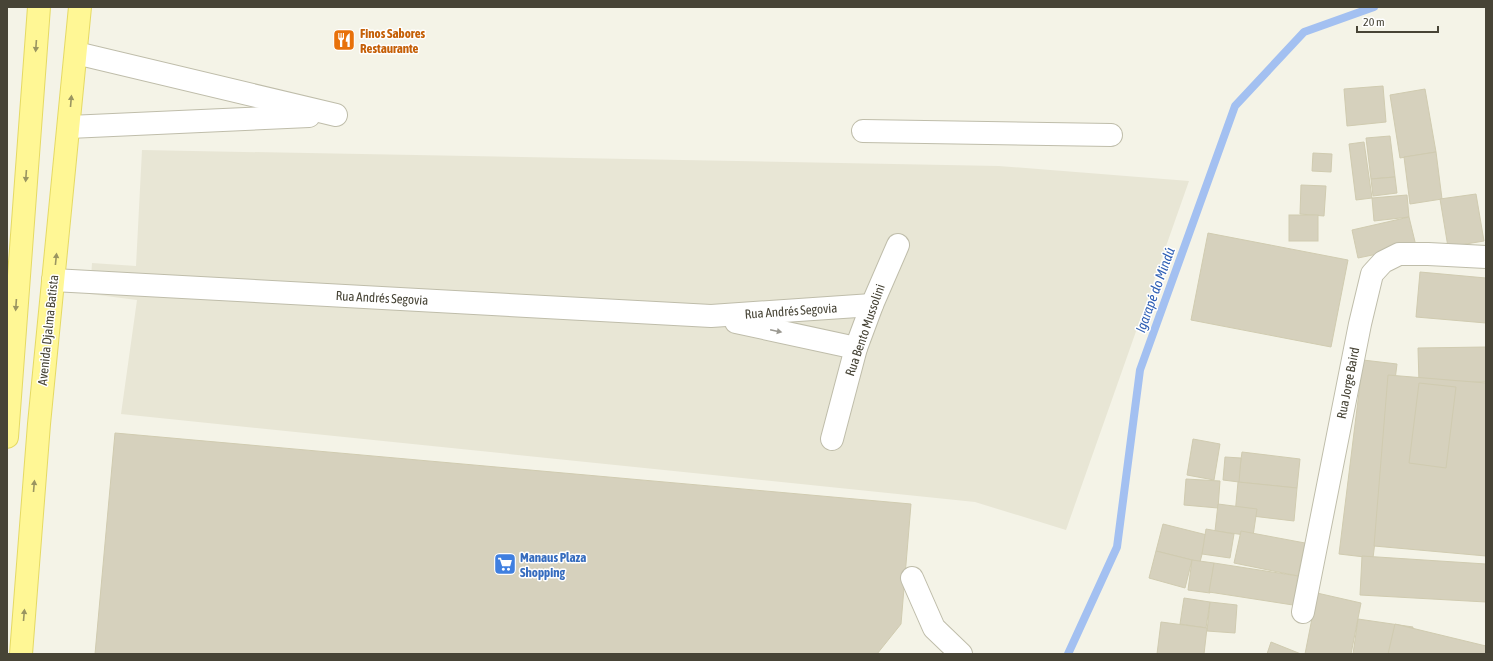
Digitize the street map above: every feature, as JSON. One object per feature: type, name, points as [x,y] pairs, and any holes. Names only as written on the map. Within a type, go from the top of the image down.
[{"type":"main road","points":[[7,437],[13,261],[39,7]]},
{"type":"main road","name":"Avenida Djalma Batista","points":[[21,654],[39,424],[80,7]]},
{"type":"street","points":[[69,127],[336,115],[76,53]]},
{"type":"street","points":[[864,131],[1111,135]]},
{"type":"street","name":"Rua Bento Mussolini","points":[[832,439],[856,348],[872,305],[898,245]]},
{"type":"street","name":"Rua Jorge Baird","points":[[1303,612],[1360,324],[1372,274],[1383,262],[1399,254],[1486,257]]},
{"type":"street","name":"Rua Andrés Segovia","points":[[54,280],[711,316],[872,305]]},
{"type":"street","name":"Rua Andrés Segovia","points":[[711,316],[856,348]]},
{"type":"street","points":[[912,578],[934,628],[957,653]]},
{"type":"shaded area","points":[[142,150],[999,166],[1189,181],[1066,530],[975,502],[121,414],[137,300],[90,294],[92,263],[136,266]]},
{"type":"building","points":[[1383,86],[1386,122],[1347,126],[1344,89]]},
{"type":"building","points":[[1425,89],[1436,152],[1400,158],[1390,95]]},
{"type":"building","points":[[1390,136],[1395,177],[1371,179],[1366,138]]},
{"type":"building","points":[[1364,142],[1372,198],[1356,200],[1349,144]]},
{"type":"building","points":[[1436,152],[1442,199],[1410,204],[1404,157]]},
{"type":"building","points":[[1313,153],[1332,154],[1331,172],[1312,171]]},
{"type":"building","points":[[1395,177],[1397,193],[1373,196],[1371,179]]},
{"type":"building","points":[[1301,185],[1326,186],[1324,216],[1300,214]]},
{"type":"building","points":[[1476,194],[1484,241],[1448,247],[1440,199]]},
{"type":"building","points":[[1407,195],[1409,217],[1374,221],[1372,198]]},
{"type":"building","points":[[1289,215],[1318,215],[1318,241],[1289,241]]},
{"type":"building","points":[[1409,217],[1416,246],[1358,258],[1352,230]]},
{"type":"building","points":[[1208,233],[1348,260],[1331,347],[1191,320]]},
{"type":"building","points":[[1420,272],[1486,278],[1486,323],[1416,317]]},
{"type":"building","points":[[1486,347],[1486,382],[1419,383],[1418,348]]},
{"type":"building","points":[[1363,360],[1397,364],[1373,558],[1339,554]]},
{"type":"building","points":[[1388,375],[1486,383],[1486,556],[1374,546]]},
{"type":"building","points":[[1419,383],[1456,387],[1446,468],[1409,463]]},
{"type":"building","name":"Manaus Plaza Shopping","points":[[115,433],[911,504],[901,624],[877,654],[95,654]]},
{"type":"building","points":[[1193,439],[1220,444],[1214,480],[1187,475]]},
{"type":"building","points":[[1242,452],[1300,459],[1297,488],[1238,482]]},
{"type":"building","points":[[1225,457],[1241,458],[1239,482],[1223,480]]},
{"type":"building","points":[[1186,479],[1220,481],[1218,508],[1184,505]]},
{"type":"building","points":[[1238,482],[1297,488],[1294,521],[1235,514]]},
{"type":"building","points":[[1218,504],[1257,509],[1253,536],[1215,531]]},
{"type":"building","points":[[1163,524],[1207,535],[1200,562],[1156,551]]},
{"type":"building","points":[[1206,529],[1234,534],[1230,558],[1202,554]]},
{"type":"building","points":[[1241,531],[1305,543],[1298,576],[1234,563]]},
{"type":"building","points":[[1156,551],[1192,560],[1185,588],[1149,578]]},
{"type":"building","points":[[1362,556],[1486,564],[1486,602],[1360,595]]},
{"type":"building","points":[[1192,560],[1214,563],[1210,593],[1188,590]]},
{"type":"building","points":[[1214,563],[1298,576],[1293,605],[1209,592]]},
{"type":"building","points":[[1317,593],[1361,603],[1351,654],[1305,654]]},
{"type":"building","points":[[1184,598],[1210,602],[1206,628],[1180,624]]},
{"type":"building","points":[[1210,602],[1237,605],[1235,633],[1207,631]]},
{"type":"building","points":[[1358,619],[1413,627],[1410,654],[1353,654]]},
{"type":"building","points":[[1161,622],[1207,628],[1204,654],[1157,654]]},
{"type":"building","points":[[1395,624],[1486,646],[1486,654],[1388,654]]},
{"type":"building","points":[[1271,642],[1301,654],[1267,654]]},
{"type":"waterway","name":"Igarapé do Mindú","points":[[1068,654],[1117,547],[1140,370],[1235,106],[1304,32],[1374,7]]},
{"type":"place","name":"Finos Sabores Restaurante","points":[[344,40]]},
{"type":"place","name":"Manaus Plaza Shopping","points":[[505,564]]}]
